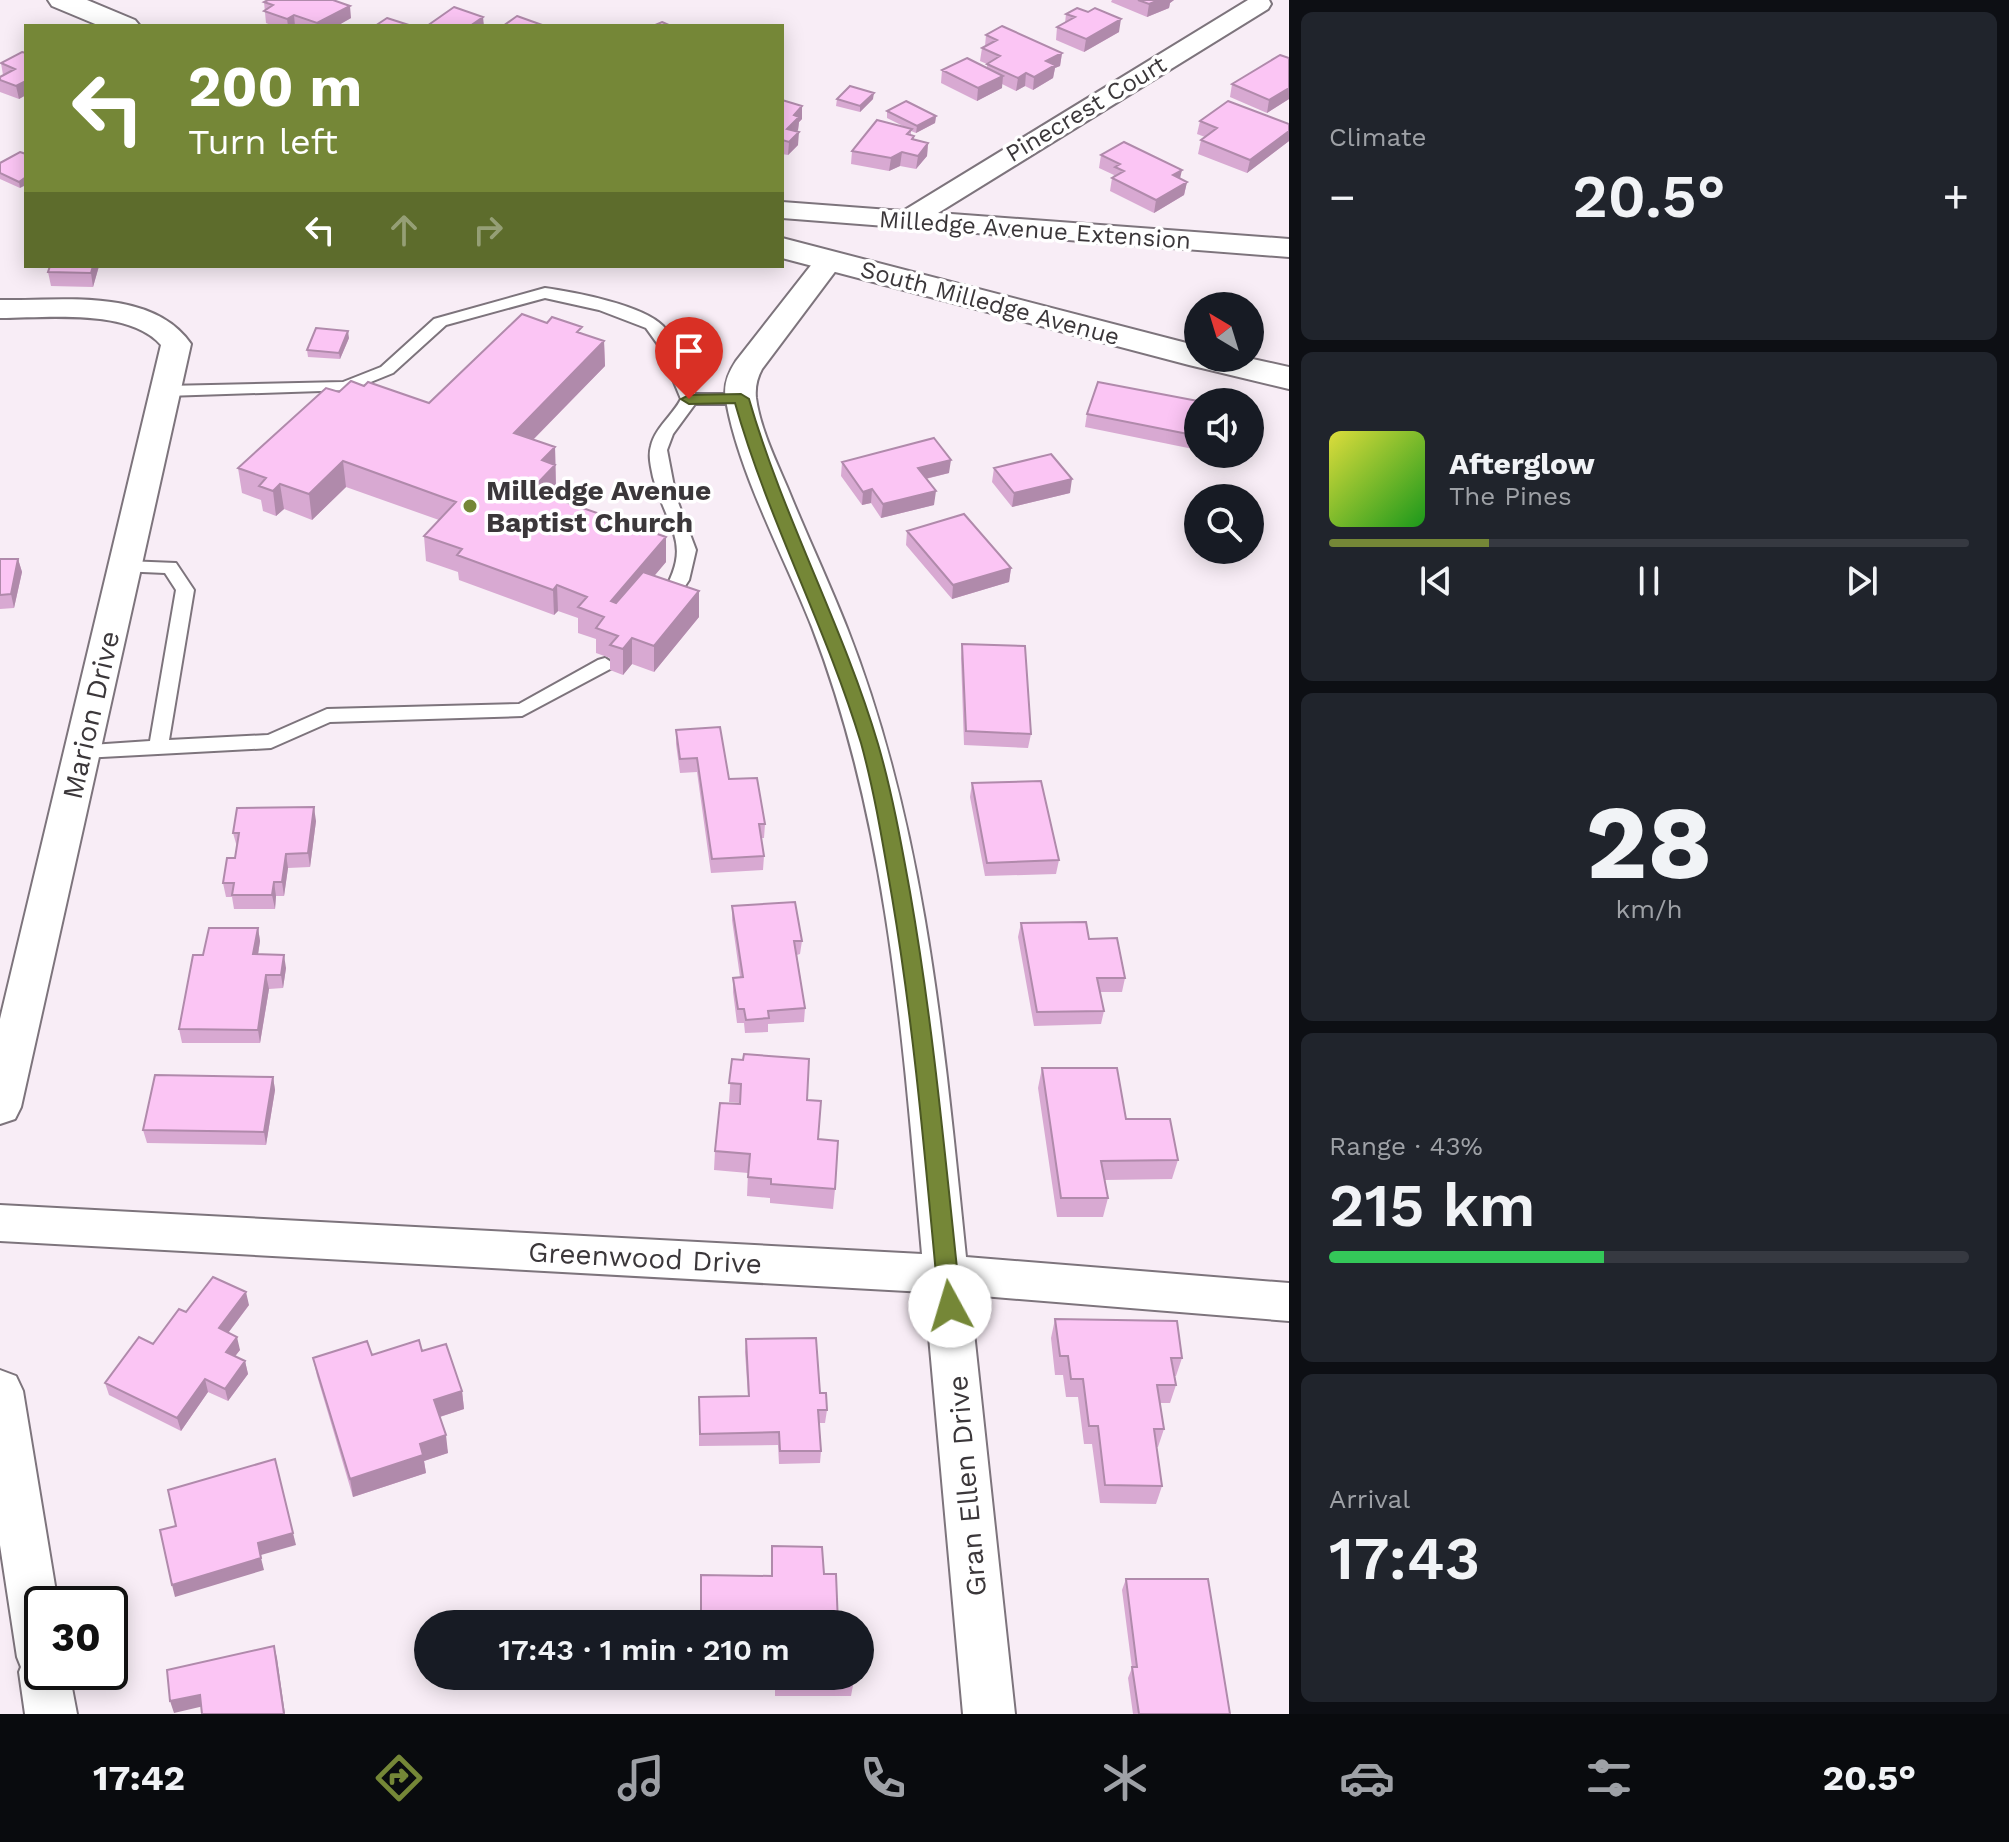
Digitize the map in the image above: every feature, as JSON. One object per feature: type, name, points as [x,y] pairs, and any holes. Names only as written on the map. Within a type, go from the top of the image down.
[{"type":"main road","points":[[74,2],[121,24]]},
{"type":"main road","name":"South Milledge Avenue","points":[[784,249],[1184,354]]},
{"type":"main road","name":"South Milledge Avenue","points":[[1262,372],[1289,378]]},
{"type":"street","name":"Pinecrest Court","points":[[906,221],[1258,1]]},
{"type":"street","name":"Milledge Avenue Extension","points":[[784,210],[1289,248]]},
{"type":"street","points":[[741,399],[741,380],[747,367],[829,261]]},
{"type":"street","name":"Marion Drive","points":[[0,309],[129,313],[163,327],[176,344],[0,1107]]},
{"type":"street","name":"Gran Ellen Drive","points":[[741,399],[758,457],[830,629],[869,743],[884,801],[919,1000],[989,1714]]},
{"type":"street","name":"Greenwood Drive","points":[[0,1223],[947,1274],[1289,1302]]},
{"type":"street","points":[[0,1391],[31,1586]]},
{"type":"street","points":[[47,1690],[51,1714]]},
{"type":"lane","points":[[166,391],[345,387],[387,370],[440,322],[545,293],[562,294],[650,323],[658,330],[689,399],[683,414],[667,429],[659,446],[658,463],[665,493],[688,546],[688,563],[683,578],[668,599]]},
{"type":"lane","points":[[689,399],[741,399]]},
{"type":"lane","points":[[126,567],[170,567],[185,590],[158,747]]},
{"type":"lane","points":[[83,751],[271,741],[327,716],[522,710],[605,664]]},
{"type":"building","points":[[333,0],[350,6],[317,23],[294,15],[287,19],[264,11],[273,5],[264,2]]},
{"type":"building","points":[[1138,0],[1159,0],[1149,4]]},
{"type":"building","points":[[454,7],[483,17],[473,24],[430,24]]},
{"type":"building","points":[[1077,8],[1088,12],[1095,8],[1121,19],[1086,39],[1057,27],[1075,17],[1066,14]]},
{"type":"building","points":[[517,16],[539,24],[506,24]]},
{"type":"building","points":[[387,18],[406,24],[378,24]]},
{"type":"building","points":[[1002,26],[1062,53],[1046,61],[1055,65],[1034,77],[1026,73],[1018,78],[987,64],[1000,56],[982,48],[997,40],[986,35]]},
{"type":"building","points":[[24,52],[24,82],[16,86],[0,80],[0,77],[15,69],[1,63]]},
{"type":"building","points":[[1280,55],[1289,58],[1289,88],[1269,100],[1232,84]]},
{"type":"building","points":[[967,58],[1003,76],[978,88],[942,70]]},
{"type":"building","points":[[850,86],[874,93],[860,106],[837,99]]},
{"type":"building","points":[[784,101],[802,106],[794,115],[799,117],[787,129],[799,132],[789,142],[784,141]]},
{"type":"building","points":[[906,101],[936,116],[917,126],[887,111]]},
{"type":"building","points":[[1228,101],[1289,124],[1289,131],[1250,160],[1201,140],[1217,128],[1200,121]]},
{"type":"building","points":[[877,120],[912,129],[907,134],[914,136],[912,139],[928,143],[918,156],[902,152],[891,158],[852,151]]},
{"type":"building","points":[[1124,142],[1182,170],[1173,175],[1187,182],[1156,200],[1112,178],[1124,171],[1115,167],[1120,164],[1101,155]]},
{"type":"building","points":[[20,152],[24,153],[24,178],[19,182],[0,173],[0,163]]},
{"type":"building","points":[[49,268],[92,268],[91,273],[48,272]]},
{"type":"building","name":"Milledge Avenue Baptist Church","points":[[522,314],[547,323],[552,317],[582,327],[577,332],[604,341],[514,433],[555,447],[542,460],[555,465],[531,490],[666,537],[611,601],[616,603],[643,572],[699,591],[654,646],[632,638],[623,649],[610,645],[618,636],[596,628],[604,617],[578,607],[587,597],[557,585],[553,590],[457,555],[462,549],[424,536],[456,502],[343,461],[309,494],[280,484],[273,491],[259,486],[266,478],[238,468],[326,388],[339,392],[351,381],[364,386],[368,382],[429,403]]},
{"type":"building","points":[[316,328],[348,331],[339,353],[307,350]]},
{"type":"building","points":[[1098,382],[1184,398],[1184,433],[1087,414]]},
{"type":"building","points":[[934,438],[951,460],[918,468],[936,491],[883,504],[872,489],[863,492],[842,462]]},
{"type":"building","points":[[1051,454],[1072,479],[1014,493],[994,468]]},
{"type":"building","points":[[964,514],[1011,568],[953,585],[907,531]]},
{"type":"building","points":[[0,559],[18,559],[11,594],[0,595]]},
{"type":"building","points":[[962,644],[1025,646],[1031,734],[966,731]]},
{"type":"building","points":[[720,727],[729,779],[757,778],[765,824],[759,824],[764,856],[712,859],[697,758],[680,759],[676,730]]},
{"type":"building","points":[[1041,781],[1059,860],[987,863],[972,783]]},
{"type":"building","points":[[314,807],[308,853],[286,854],[282,882],[274,882],[272,895],[232,895],[234,883],[223,883],[227,858],[235,858],[239,833],[233,833],[237,808]]},
{"type":"building","points":[[795,902],[802,941],[794,941],[805,1008],[768,1011],[769,1018],[746,1020],[744,1009],[738,1009],[733,978],[743,977],[732,906]]},
{"type":"building","points":[[1086,922],[1089,939],[1117,938],[1125,978],[1097,978],[1104,1011],[1037,1012],[1021,923]]},
{"type":"building","points":[[209,928],[258,928],[253,954],[284,955],[281,975],[266,975],[258,1030],[179,1029],[193,955],[203,955]]},
{"type":"building","points":[[744,1054],[809,1059],[807,1100],[821,1101],[818,1139],[838,1141],[835,1189],[771,1184],[771,1179],[748,1177],[750,1154],[715,1151],[720,1103],[740,1104],[741,1084],[729,1083],[732,1059],[743,1060]]},
{"type":"building","points":[[1042,1068],[1117,1068],[1126,1119],[1170,1119],[1178,1160],[1101,1161],[1108,1198],[1061,1198]]},
{"type":"building","points":[[155,1075],[273,1077],[264,1132],[143,1130]]},
{"type":"building","points":[[213,1277],[246,1292],[219,1328],[237,1337],[226,1352],[245,1361],[225,1389],[205,1379],[177,1418],[105,1383],[139,1337],[153,1344],[179,1309],[186,1312]]},
{"type":"building","points":[[1055,1319],[1177,1321],[1182,1358],[1171,1358],[1176,1385],[1157,1385],[1164,1429],[1154,1429],[1162,1486],[1105,1485],[1098,1426],[1089,1426],[1083,1379],[1071,1379],[1068,1356],[1060,1356]]},
{"type":"building","points":[[816,1338],[820,1393],[826,1393],[827,1410],[818,1410],[821,1451],[780,1451],[779,1432],[700,1434],[699,1397],[749,1396],[746,1339]]},
{"type":"building","points":[[419,1340],[422,1351],[446,1344],[462,1391],[434,1400],[446,1435],[420,1444],[423,1455],[350,1479],[313,1358],[367,1341],[372,1355]]},
{"type":"building","points":[[275,1459],[293,1533],[258,1543],[261,1558],[172,1585],[160,1530],[176,1526],[168,1490]]},
{"type":"building","points":[[772,1546],[822,1547],[824,1574],[836,1574],[837,1610],[701,1610],[701,1575],[772,1576]]},
{"type":"building","points":[[1126,1579],[1208,1579],[1230,1714],[1139,1714],[1132,1667],[1137,1667]]},
{"type":"building","points":[[274,1646],[284,1714],[202,1714],[200,1695],[170,1701],[167,1670]]},
{"type":"place","name":"Milledge Avenue Baptist Church","points":[[470,506]]},
{"type":"route","points":[[689,399],[741,399],[758,457],[830,629],[869,743],[884,801],[919,1000],[950,1306]]}]
